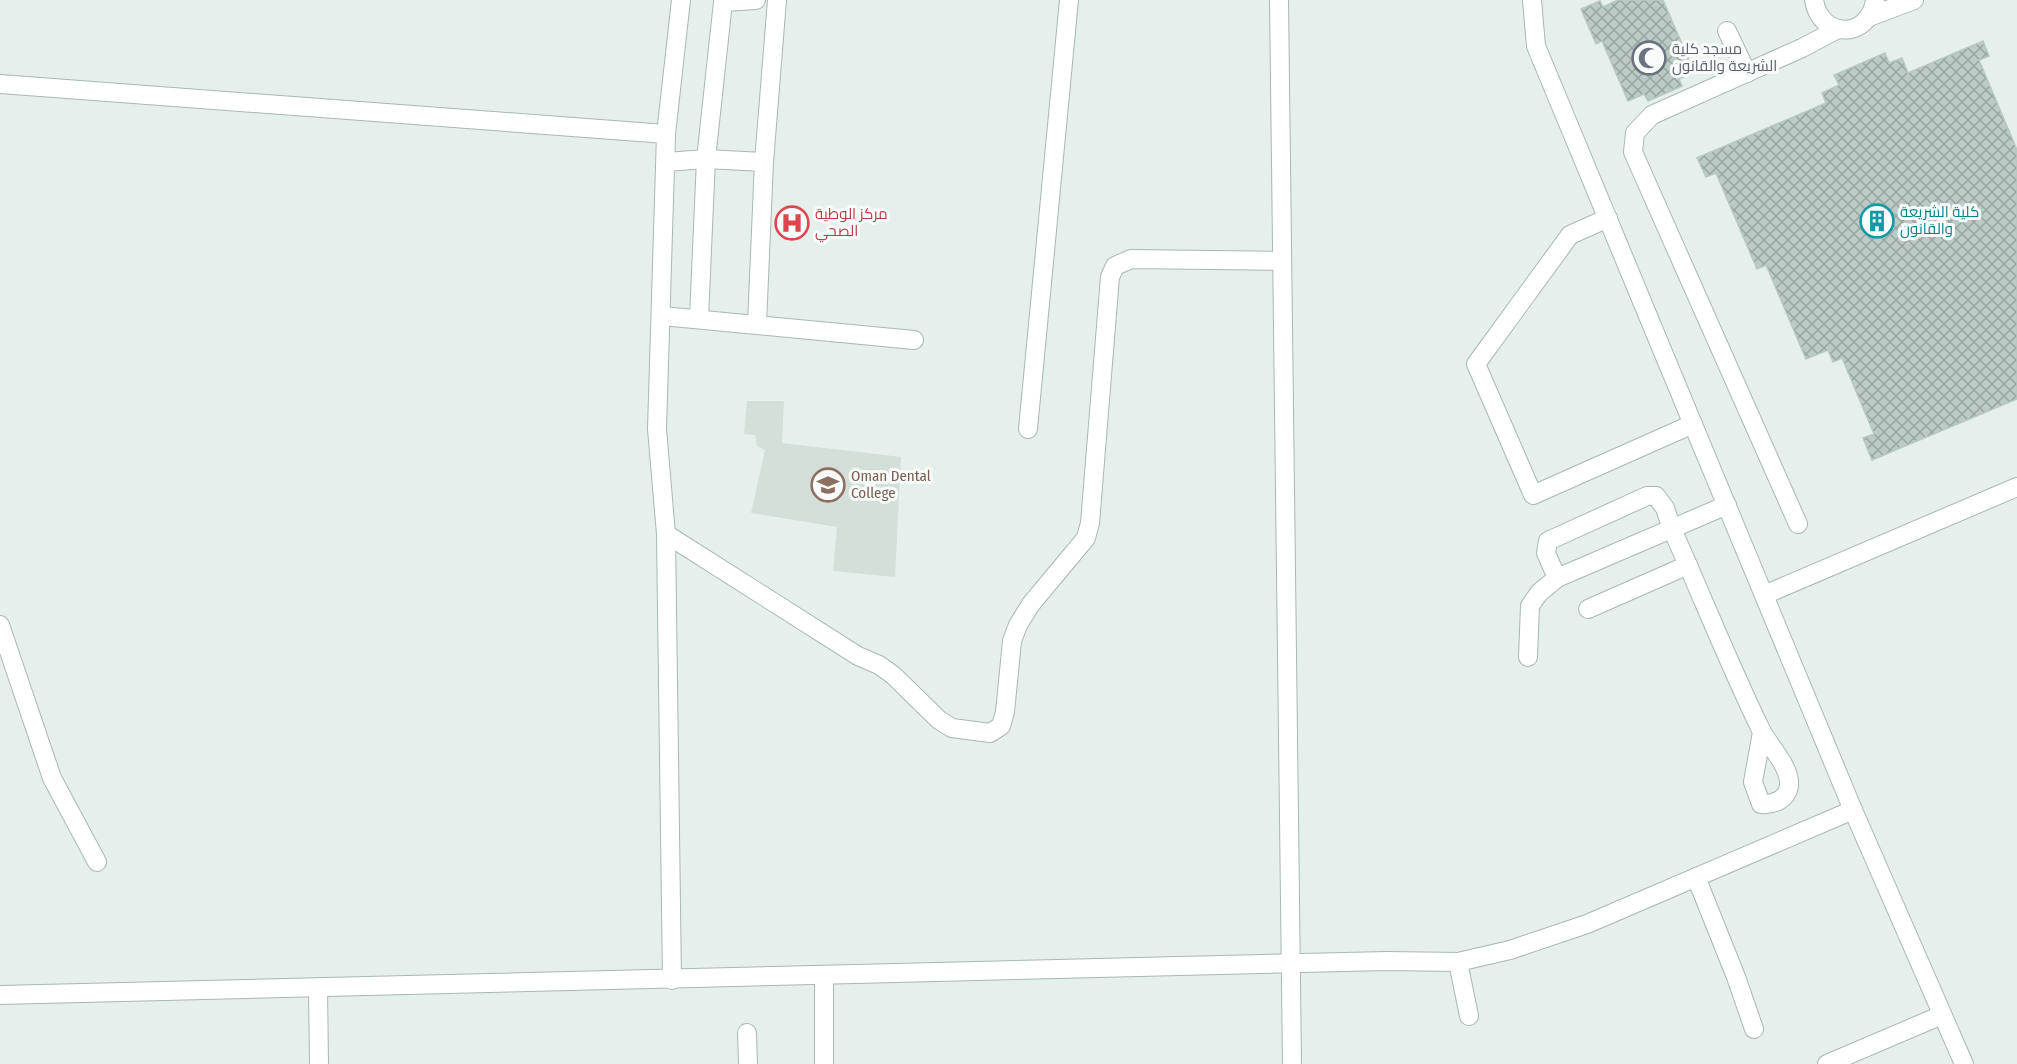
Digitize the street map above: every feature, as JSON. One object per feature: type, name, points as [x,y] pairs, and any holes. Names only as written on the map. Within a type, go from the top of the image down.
[{"type":"street","points":[[672,980],[666,534],[657,429],[666,134],[681,0]]},
{"type":"street","points":[[699,318],[706,159],[723,2],[756,0]]},
{"type":"street","points":[[757,324],[764,162],[777,0]]},
{"type":"street","points":[[1028,429],[1069,0]]},
{"type":"street","points":[[1279,0],[1292,1064]]},
{"type":"street","points":[[1532,0],[1536,45],[1852,810],[1964,1064]]},
{"type":"street","points":[[1798,524],[1633,152],[1635,133],[1652,115],[1802,48],[1838,29],[1856,28],[1872,9],[1906,1]]},
{"type":"street","points":[[1815,4],[1821,18],[1828,25],[1838,29]]},
{"type":"street","points":[[1802,48],[1813,24],[1815,4]]},
{"type":"street","points":[[1726,31],[1747,73]]},
{"type":"street","points":[[0,84],[666,134]]},
{"type":"street","points":[[666,162],[706,159],[764,162]]},
{"type":"street","points":[[1608,218],[1570,235],[1476,364],[1533,495],[1693,424]]},
{"type":"street","points":[[666,534],[858,656],[879,665],[939,720],[952,728],[990,733],[1001,726],[1005,712],[1012,641],[1018,625],[1031,604],[1086,537],[1090,523],[1110,277],[1115,266],[1131,259],[1282,261]]},
{"type":"street","points":[[662,316],[914,340]]},
{"type":"street","points":[[1764,595],[2017,487]]},
{"type":"street","points":[[1557,578],[1546,553],[1548,541],[1647,496],[1656,496],[1665,508],[1672,529],[1762,732]]},
{"type":"street","points":[[1528,657],[1530,606],[1539,593],[1557,578],[1727,505]]},
{"type":"street","points":[[1588,609],[1688,565]]},
{"type":"street","points":[[0,625],[7,666],[52,778],[97,862]]},
{"type":"street","points":[[0,995],[1458,962],[1510,950],[1587,924],[1852,810]]},
{"type":"street","points":[[1696,877],[1754,1029]]},
{"type":"street","points":[[1458,962],[1469,1016]]},
{"type":"street","points":[[824,976],[824,1064]]},
{"type":"street","points":[[318,988],[319,1064]]},
{"type":"street","points":[[1827,1064],[1942,1015]]},
{"type":"street","points":[[747,1033],[748,1064]]},
{"type":"shaded area","name":"Oman Dental College","points":[[747,401],[784,401],[782,443],[901,457],[895,577],[833,571],[837,527],[751,513],[765,450],[757,446],[755,435],[744,434]]},
{"type":"building","name":"مسجد كلية الشريعة والقانون","points":[[1618,0],[1663,0],[1694,72],[1679,79],[1682,86],[1648,101],[1644,94],[1628,101],[1602,41],[1596,44],[1581,9],[1600,1],[1603,7]]},
{"type":"building","name":"كلية الشريعة والقانون","points":[[1983,41],[1989,56],[1979,60],[2017,150],[2017,399],[1872,460],[1863,438],[1874,434],[1842,358],[1833,362],[1828,350],[1806,359],[1766,265],[1757,269],[1716,173],[1706,177],[1697,158],[1826,103],[1822,93],[1839,85],[1834,75],[1885,53],[1889,63],[1902,58],[1908,73]]},
{"type":"place","name":"مسجد كلية الشريعة والقانون","points":[[1649,58]]},
{"type":"place","name":"كلية الشريعة والقانون","points":[[1877,221]]},
{"type":"place","name":"مركز الوطية الصحي","points":[[792,223]]},
{"type":"place","name":"Oman Dental College","points":[[828,485]]}]
